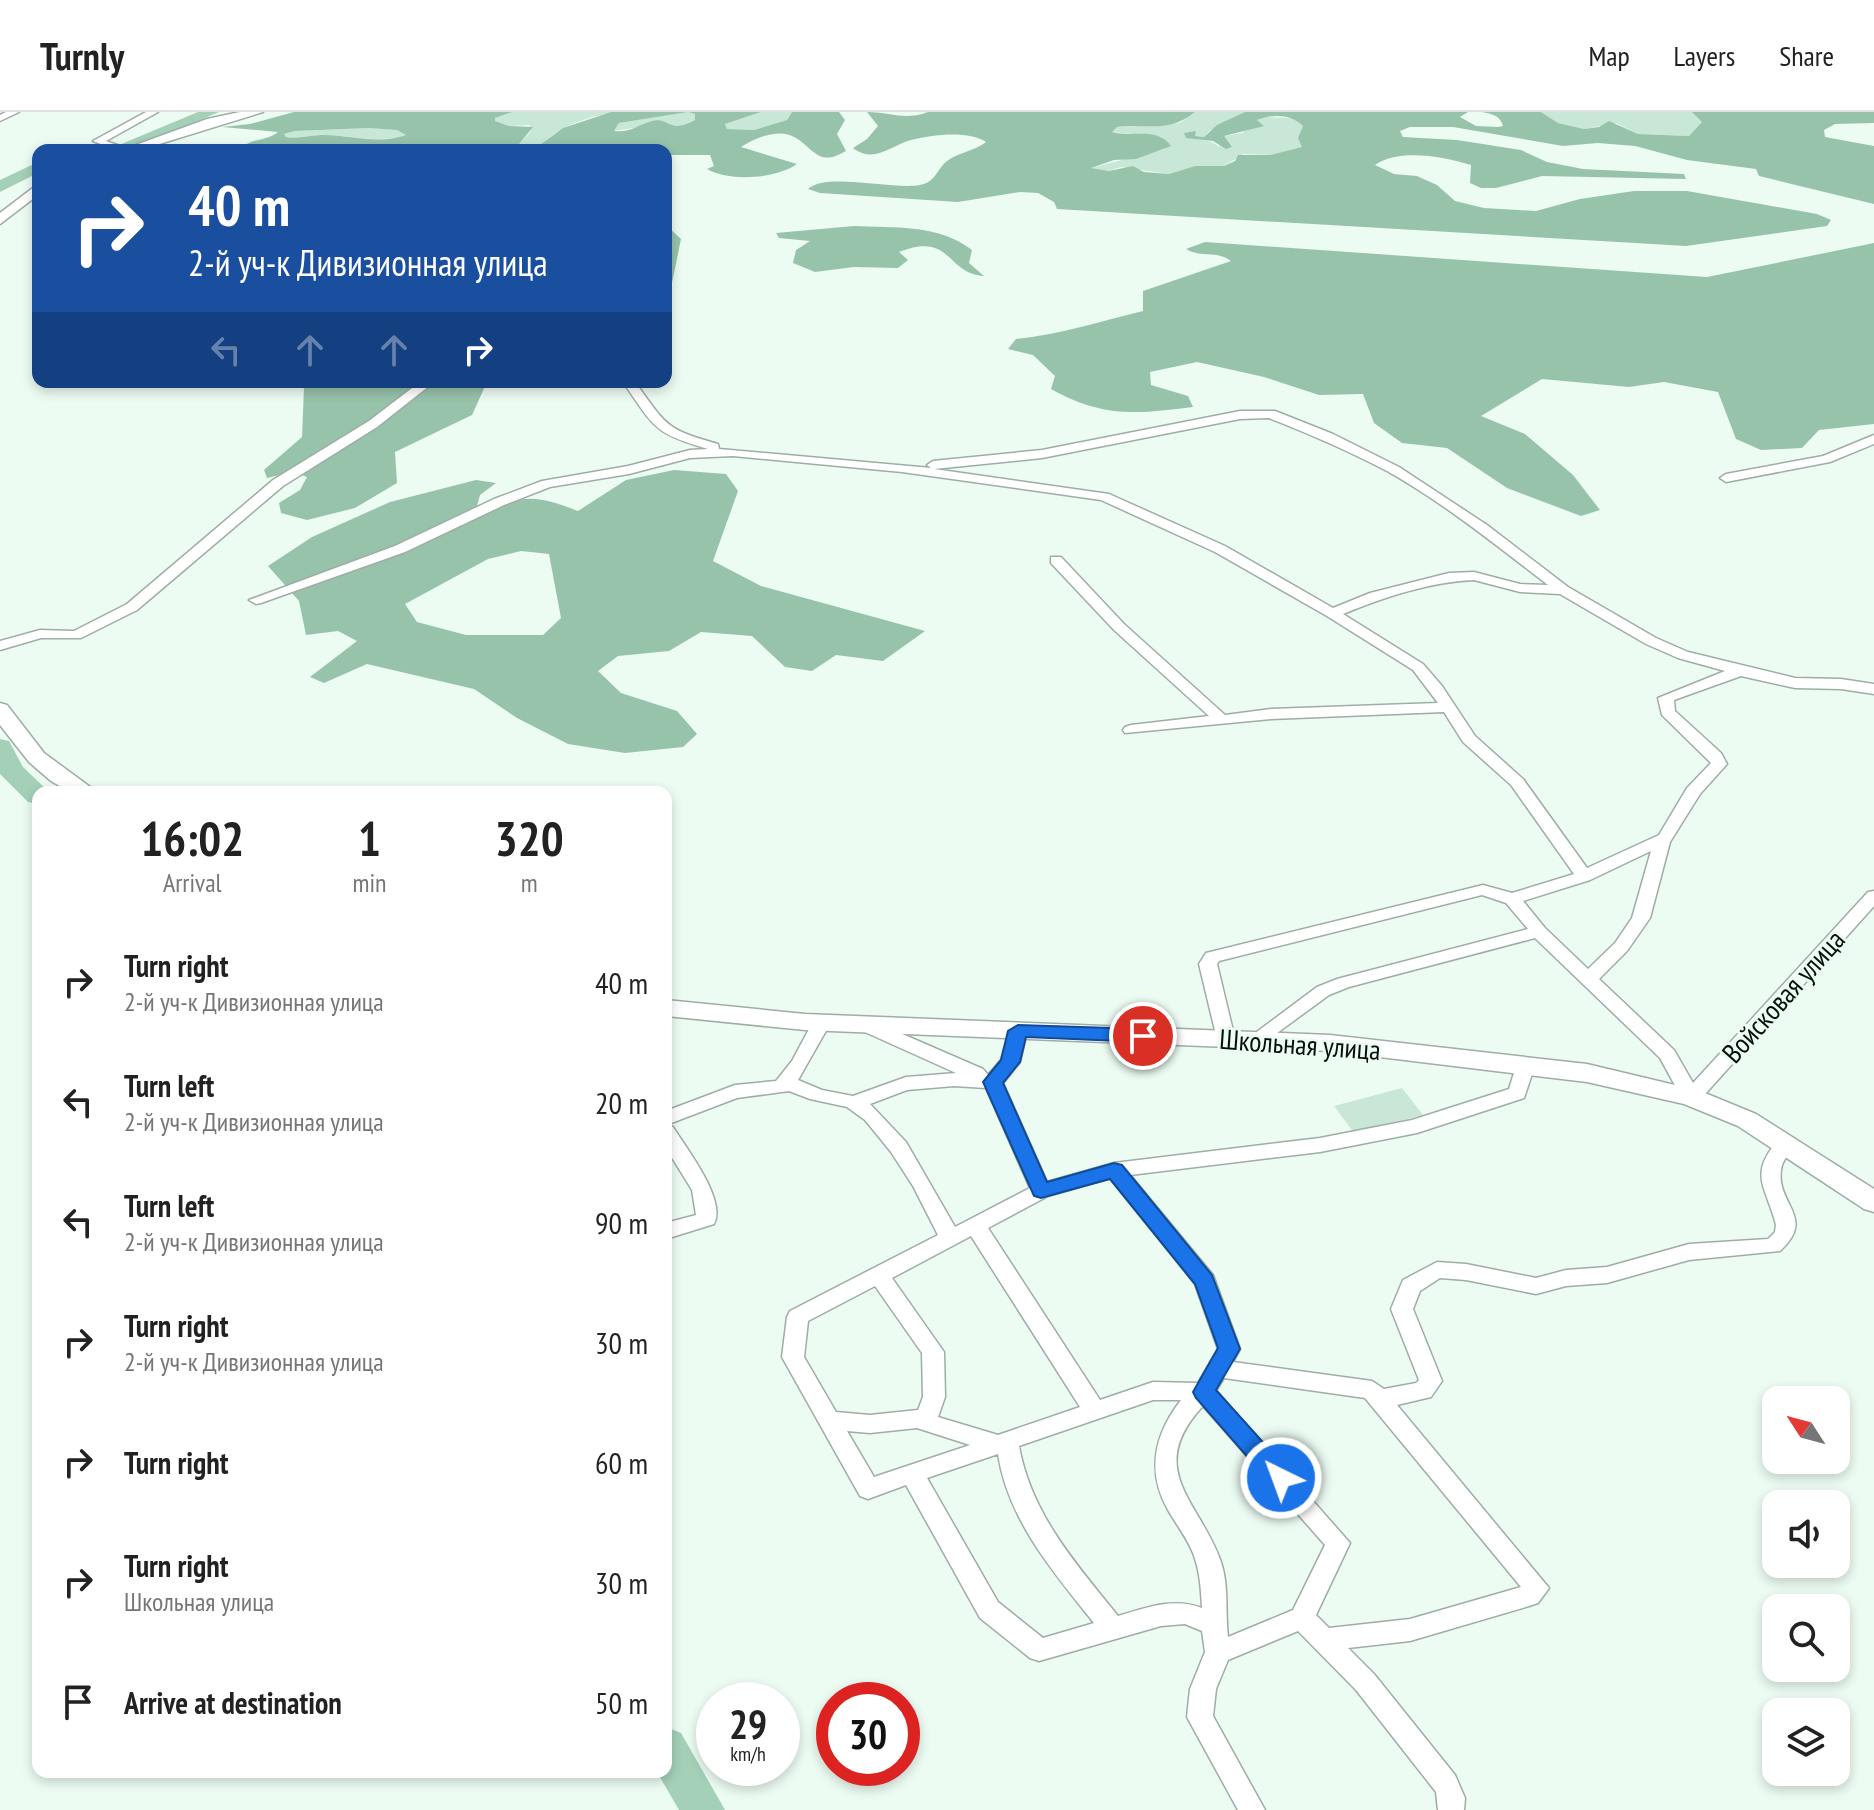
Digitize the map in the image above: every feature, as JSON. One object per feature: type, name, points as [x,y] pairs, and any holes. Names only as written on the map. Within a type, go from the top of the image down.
[{"type":"street","points":[[0,118],[14,112]]},
{"type":"street","points":[[108,144],[98,141],[153,112]]},
{"type":"street","points":[[145,144],[211,122],[257,112]]},
{"type":"street","points":[[0,220],[32,193]]},
{"type":"street","points":[[0,646],[40,634],[76,635],[132,607],[278,483],[373,424],[418,388]]},
{"type":"street","points":[[633,388],[660,426],[676,436],[733,452]]},
{"type":"street","points":[[902,468],[1042,454],[1240,415],[1271,414],[1329,437],[1394,470],[1482,528],[1563,590],[1651,641],[1683,655],[1795,683],[1841,684],[1874,689]]},
{"type":"street","points":[[1726,478],[1826,459],[1874,439]]},
{"type":"street","points":[[256,600],[400,549],[499,502],[547,484],[629,470],[690,454],[733,452],[902,468],[1104,497],[1220,549],[1418,667],[1469,739],[1517,782],[1584,876]]},
{"type":"street","points":[[1056,560],[1119,627],[1220,718]]},
{"type":"street","points":[[1332,613],[1375,596],[1449,577],[1474,576],[1520,588],[1563,590]]},
{"type":"street","points":[[1590,977],[1621,947],[1641,918],[1662,840],[1693,791],[1719,764],[1715,756],[1667,712],[1666,698],[1740,671]]},
{"type":"street","points":[[1131,730],[1220,718],[1448,707]]},
{"type":"street","points":[[0,709],[29,753],[56,776],[75,786]]},
{"type":"street","points":[[1512,899],[1584,876],[1662,840]]},
{"type":"street","points":[[1226,1039],[1208,964],[1212,957],[1483,890],[1512,899],[1539,932],[1590,977],[1667,1054],[1691,1097]]},
{"type":"street","name":"Войсковая улица","points":[[1691,1097],[1874,896]]},
{"type":"street","points":[[1255,1040],[1323,991],[1343,983],[1539,932]]},
{"type":"street","name":"Школьная улица","points":[[672,1009],[822,1022],[1330,1043],[1587,1073],[1691,1097],[1747,1120],[1874,1202]]},
{"type":"street","points":[[672,1116],[735,1092],[782,1087],[800,1064],[822,1022]]},
{"type":"street","points":[[863,1024],[993,1082],[1041,1191]]},
{"type":"street","points":[[993,1082],[1010,1062],[1018,1031]]},
{"type":"street","points":[[1218,1652],[1302,1618],[1338,1543],[1204,1392],[1153,1391],[868,1489],[793,1357],[798,1317],[1041,1191],[1114,1170],[1320,1145],[1417,1126],[1517,1093],[1525,1065]]},
{"type":"street","points":[[854,1103],[903,1083],[932,1078],[993,1082]]},
{"type":"street","points":[[786,1082],[807,1092],[854,1103],[876,1121],[934,1201],[950,1239]]},
{"type":"street","points":[[672,1142],[702,1190],[707,1219],[672,1229]]},
{"type":"street","points":[[1379,1399],[1423,1391],[1431,1381],[1402,1309],[1411,1286],[1437,1270],[1466,1272],[1536,1286],[1566,1278],[1607,1275],[1689,1252],[1773,1246],[1782,1241],[1787,1232],[1786,1221],[1768,1173],[1775,1154],[1787,1143]]},
{"type":"street","points":[[1114,1170],[1205,1281],[1229,1349],[1204,1392],[1181,1416],[1166,1449],[1164,1468],[1172,1497],[1209,1565],[1218,1652],[1203,1689],[1200,1717],[1252,1810]]},
{"type":"street","points":[[975,1225],[1095,1411]]},
{"type":"street","points":[[879,1275],[933,1352],[934,1397],[925,1422]]},
{"type":"street","points":[[1217,1368],[1372,1390],[1537,1588],[1529,1595],[1410,1630],[1324,1640]]},
{"type":"street","points":[[828,1421],[870,1424],[916,1419],[1002,1443]]},
{"type":"street","points":[[1002,1443],[1021,1503],[1113,1629]]},
{"type":"street","points":[[912,1474],[989,1610],[1039,1650],[1177,1613],[1186,1613],[1213,1624]]},
{"type":"street","points":[[1302,1618],[1365,1682],[1446,1784],[1452,1798],[1451,1810]]},
{"type":"green space","points":[[294,112],[512,112],[495,118],[495,121],[509,126],[533,127],[519,144],[247,144],[278,132],[222,127],[250,124]],"holes":[[[369,128],[397,130],[406,135],[375,139],[324,135],[286,137],[284,134]]]},
{"type":"green space","points":[[512,112],[616,112],[574,123],[540,144],[519,144],[531,131],[530,125],[509,126],[495,121],[495,118]]},
{"type":"green space","points":[[611,112],[688,112],[761,112],[725,124],[727,129],[754,130],[787,120],[792,112],[839,112],[845,120],[837,134],[846,151],[837,156],[818,155],[796,138],[782,134],[760,137],[741,147],[797,164],[777,173],[752,177],[728,176],[707,169],[714,166],[710,155],[672,155],[672,144],[541,144],[563,128]],"holes":[[[688,112],[695,114],[695,120],[680,126],[658,120],[629,130],[614,131],[619,123]]]},
{"type":"green space","points":[[687,112],[696,114],[695,120],[684,126],[645,126],[614,131],[619,123]]},
{"type":"green space","points":[[761,112],[792,112],[787,120],[754,130],[727,129],[725,124]]},
{"type":"green space","points":[[867,112],[904,116],[928,112],[1195,112],[1167,125],[1117,127],[1112,132],[1151,134],[1159,136],[1171,146],[1136,159],[1114,160],[1091,168],[1109,171],[1133,166],[1144,172],[1169,174],[1195,166],[1224,166],[1235,161],[1238,155],[1270,155],[1302,147],[1298,138],[1303,126],[1282,116],[1257,120],[1264,126],[1224,136],[1232,147],[1226,149],[1213,141],[1186,138],[1184,133],[1196,131],[1195,136],[1204,137],[1217,125],[1245,112],[1468,112],[1460,117],[1476,126],[1498,127],[1503,126],[1498,117],[1482,112],[1541,112],[1558,123],[1584,129],[1599,127],[1609,121],[1638,134],[1689,136],[1702,122],[1692,112],[1874,112],[1874,123],[1835,124],[1824,130],[1825,137],[1874,146],[1874,204],[1759,176],[1756,169],[1687,160],[1635,146],[1598,143],[1563,146],[1453,127],[1410,127],[1400,131],[1403,137],[1457,140],[1521,150],[1547,162],[1583,169],[1684,174],[1686,179],[1542,176],[1496,188],[1481,188],[1470,183],[1471,165],[1448,159],[1409,155],[1375,165],[1394,174],[1417,176],[1437,185],[1455,201],[1484,208],[1536,211],[1580,199],[1634,191],[1687,191],[1817,214],[1831,220],[1827,226],[1686,246],[1057,209],[1054,202],[1038,193],[1020,192],[958,202],[820,193],[808,189],[829,182],[920,185],[933,178],[947,161],[986,142],[970,136],[939,135],[911,140],[882,152],[868,154],[853,148],[867,139],[878,126]]},
{"type":"green space","points":[[1195,112],[1245,112],[1209,131],[1204,137],[1195,136],[1195,132],[1185,133],[1219,147],[1224,136],[1242,133],[1262,117],[1295,118],[1303,126],[1303,147],[1270,155],[1243,154],[1224,166],[1195,166],[1169,174],[1121,167],[1109,171],[1091,168],[1164,149],[1162,137],[1112,132],[1117,127],[1180,123]]},
{"type":"green space","points":[[1541,112],[1692,112],[1703,122],[1689,136],[1638,134],[1616,123],[1584,129],[1558,123]]},
{"type":"green space","points":[[397,130],[406,135],[375,139],[324,135],[286,137],[284,134],[295,131]]},
{"type":"green space","points":[[854,226],[916,229],[945,236],[972,250],[969,263],[984,276],[972,274],[947,255],[929,247],[899,252],[908,260],[898,268],[854,267],[815,272],[793,263],[796,250],[810,241],[779,238],[776,233]]},
{"type":"green space","points":[[672,231],[681,239],[672,283]]},
{"type":"green space","points":[[1205,242],[1707,277],[1874,243],[1874,424],[1819,430],[1802,448],[1761,450],[1736,439],[1718,392],[1664,382],[1629,387],[1542,379],[1481,416],[1525,434],[1573,475],[1600,510],[1581,516],[1507,488],[1447,448],[1402,443],[1374,423],[1363,394],[1319,395],[1264,377],[1197,362],[1150,372],[1151,385],[1188,396],[1193,407],[1120,412],[1087,405],[1051,389],[1055,376],[1033,355],[1008,349],[1016,339],[1064,331],[1143,311],[1143,291],[1231,261],[1186,249]]},
{"type":"green space","points":[[304,388],[484,388],[472,415],[395,452],[397,483],[355,508],[307,520],[281,513],[279,503],[300,490],[307,477],[294,472],[267,478],[264,470],[302,437]]},
{"type":"green space","points":[[674,470],[726,474],[738,491],[713,561],[761,586],[925,631],[883,661],[836,655],[812,671],[785,667],[752,636],[701,632],[669,651],[618,656],[598,671],[621,693],[677,711],[697,734],[683,747],[625,753],[568,744],[517,718],[474,689],[367,664],[324,683],[310,677],[357,641],[338,631],[306,635],[299,601],[268,566],[312,537],[390,502],[476,480],[496,483],[480,495],[474,517],[525,499],[548,501],[578,511],[626,480]],"holes":[[[521,551],[549,554],[561,618],[543,635],[466,635],[417,622],[405,604],[488,559]]]},
{"type":"green space","points":[[1402,1088],[1423,1115],[1354,1133],[1334,1106]]},
{"type":"waterway","points":[[130,144],[211,112]]},
{"type":"waterway","points":[[0,187],[32,170]]},
{"type":"waterway","points":[[0,747],[11,771],[32,790]]},
{"type":"waterway","points":[[672,1757],[703,1810]]},
{"type":"route","points":[[1143,1036],[1018,1031],[1010,1062],[993,1082],[1041,1191],[1114,1170],[1205,1281],[1229,1349],[1204,1392],[1281,1478]]}]
